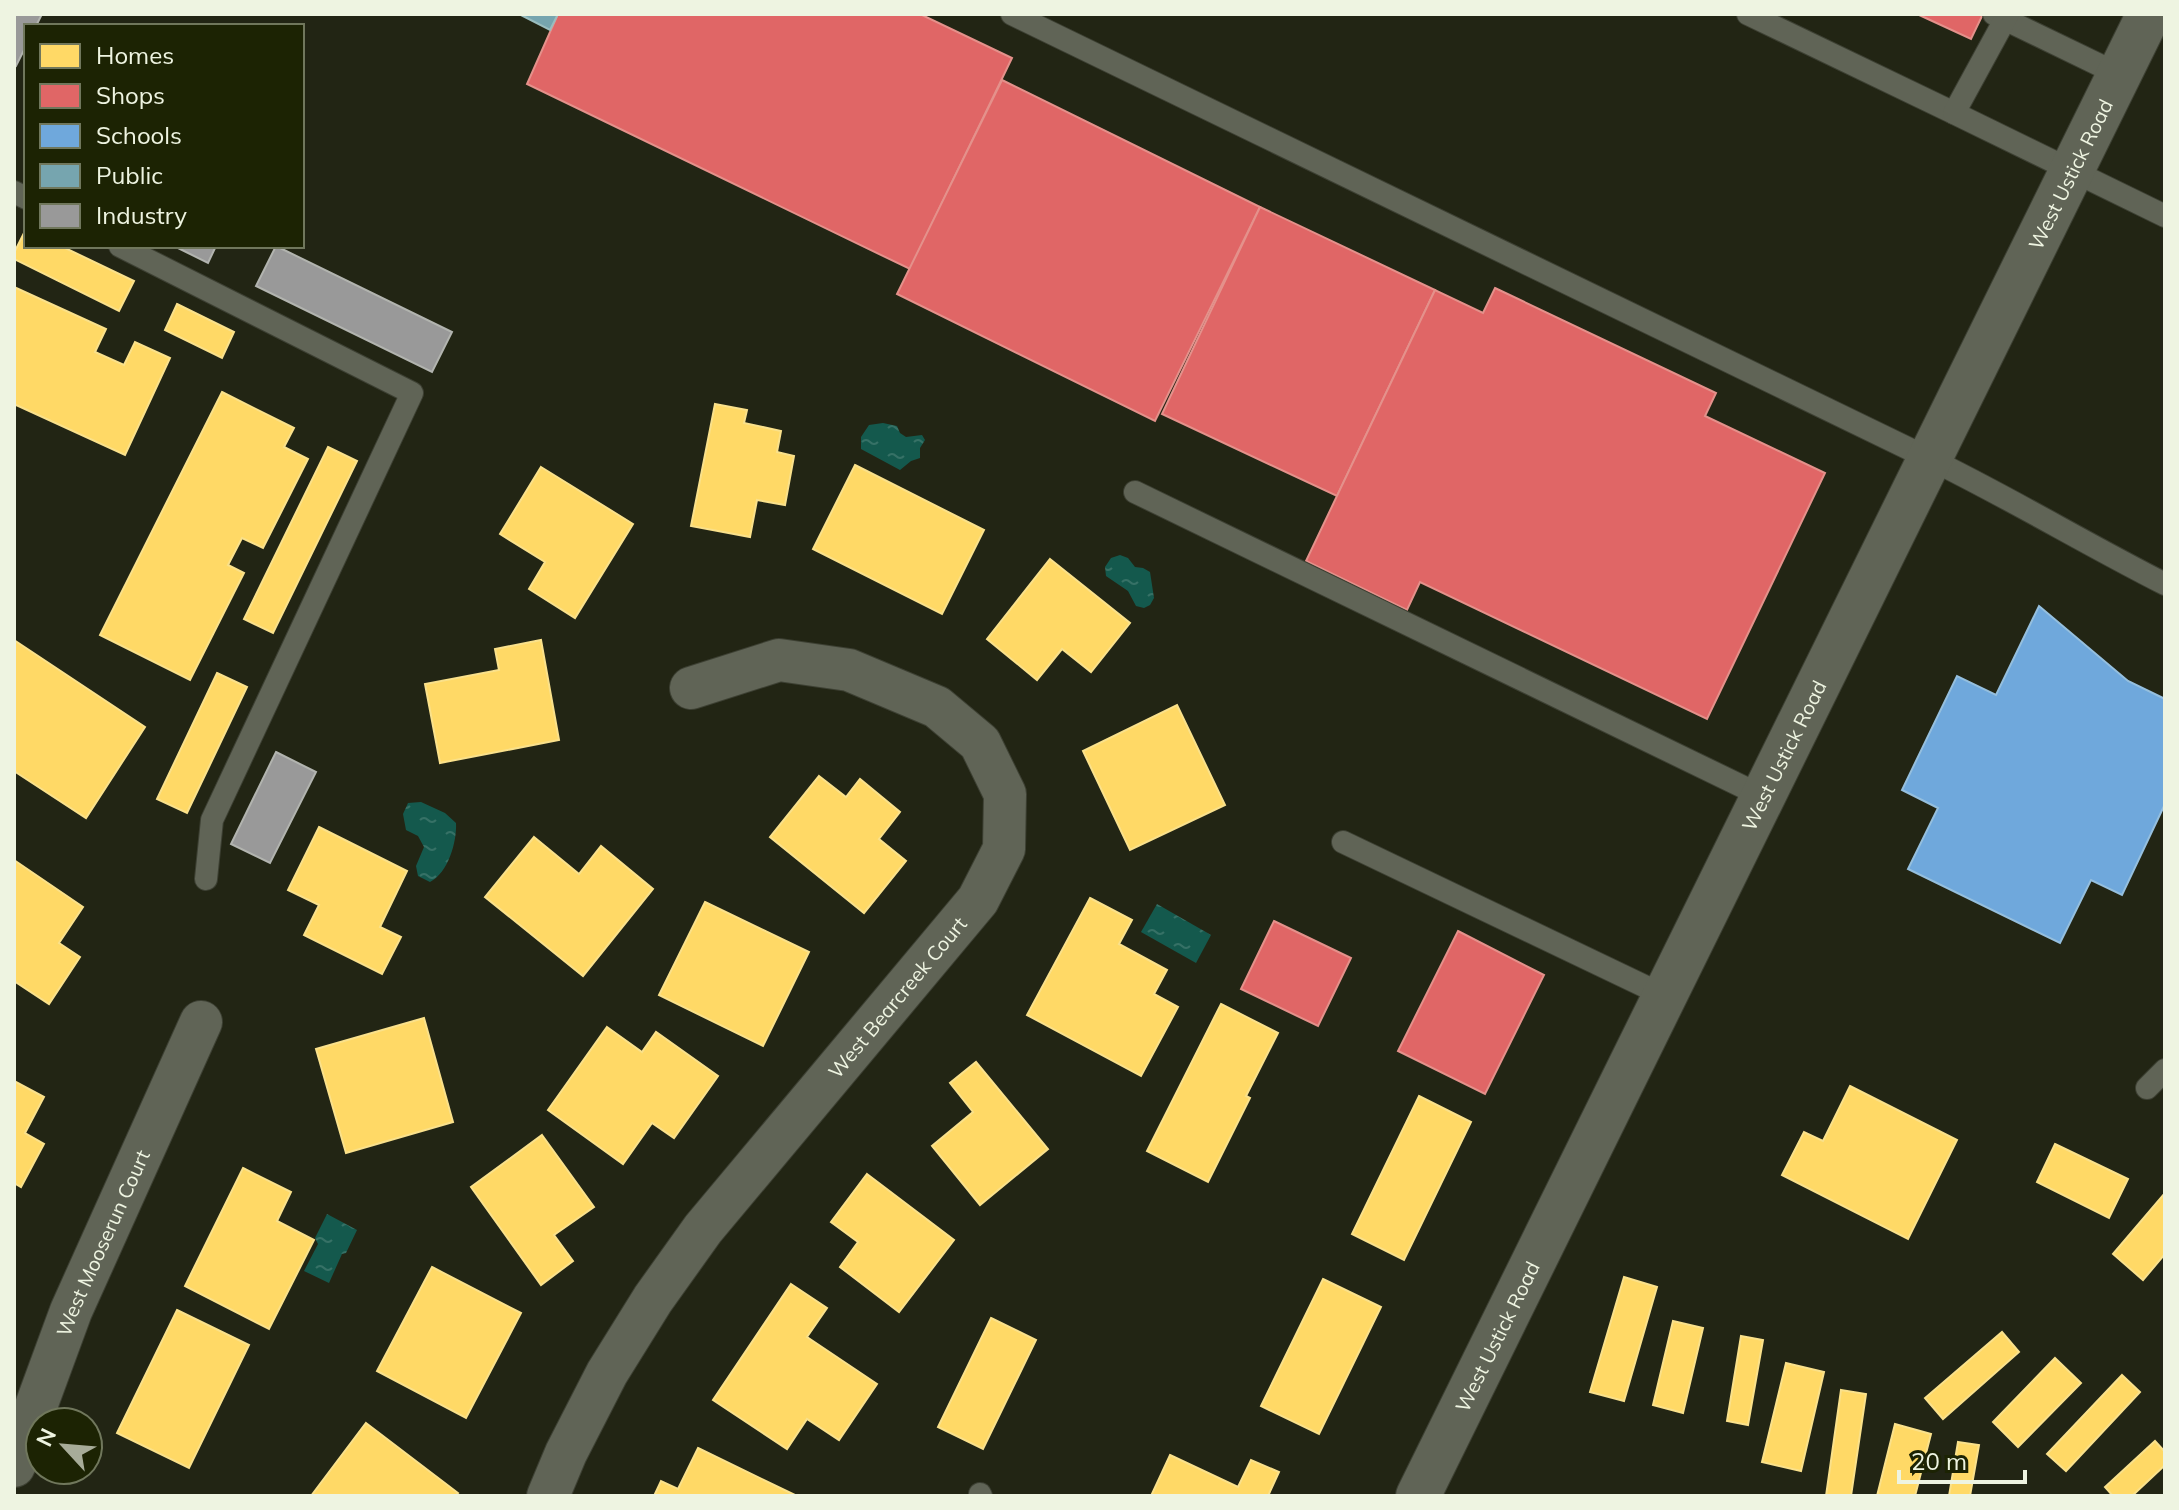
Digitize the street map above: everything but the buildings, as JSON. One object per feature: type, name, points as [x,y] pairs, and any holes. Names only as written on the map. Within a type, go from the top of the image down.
[{"type":"main road","name":"West Ustick Road","points":[[1418,1496],[2149,14]]},
{"type":"street","name":"West Bearcreek Court","points":[[548,1496],[607,1373],[653,1299],[703,1229],[978,900],[1004,849],[1005,794],[980,743],[937,707],[849,670],[779,660],[691,688]]},
{"type":"street","name":"West Mooserun Court","points":[[14,1466],[71,1311],[201,1022]]},
{"type":"lane","points":[[1012,14],[2007,497],[2079,540],[2165,584]]},
{"type":"lane","points":[[1055,35],[1065,14]]},
{"type":"lane","points":[[1748,14],[2165,216]]},
{"type":"lane","points":[[1954,113],[2002,16],[2118,74]]},
{"type":"lane","points":[[124,248],[412,393],[212,820],[206,879]]},
{"type":"lane","points":[[1135,492],[1764,797]]},
{"type":"lane","points":[[1343,842],[1663,995]]},
{"type":"lane","points":[[2147,1088],[2165,1070]]},
{"type":"water","points":[[883,423],[897,426],[906,437],[922,435],[925,440],[920,448],[920,458],[900,470],[861,449],[861,437],[869,425]]},
{"type":"water","points":[[1120,555],[1128,558],[1135,567],[1150,572],[1154,598],[1150,605],[1144,608],[1136,606],[1128,591],[1106,576],[1105,567],[1111,558]]},
{"type":"water","points":[[421,802],[445,813],[456,823],[450,856],[442,872],[430,882],[418,876],[416,866],[424,847],[418,836],[406,830],[403,814],[408,803]]},
{"type":"water","points":[[1157,904],[1211,935],[1196,963],[1141,932]]},
{"type":"water","points":[[327,1214],[357,1230],[329,1283],[304,1271],[318,1244],[315,1238]]}]
